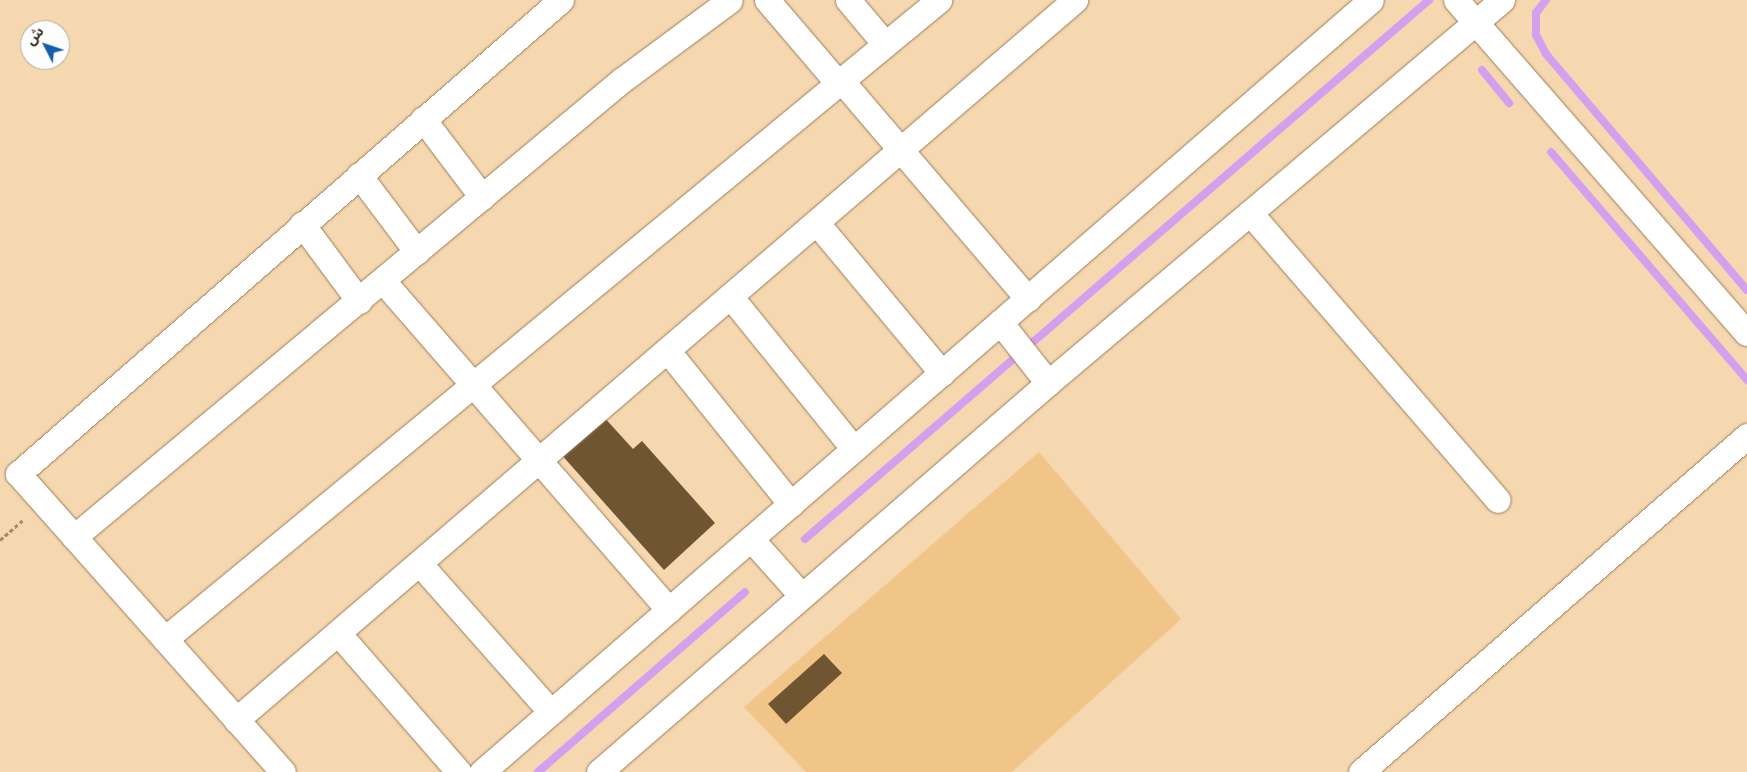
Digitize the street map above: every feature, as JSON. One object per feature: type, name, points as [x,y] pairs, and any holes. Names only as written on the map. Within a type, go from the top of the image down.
[{"type":"street","points":[[283,772],[18,474],[302,224],[562,0]]},
{"type":"street","points":[[74,537],[622,80],[730,0]]},
{"type":"street","points":[[767,0],[901,150],[1028,299]]},
{"type":"street","points":[[848,0],[885,44]]},
{"type":"street","points":[[165,640],[939,0]]},
{"type":"street","points":[[236,720],[1075,0]]},
{"type":"street","points":[[482,772],[1371,0]]},
{"type":"street","points":[[1456,0],[1747,333]]},
{"type":"street","points":[[599,772],[1048,383],[1476,24],[1502,0]]},
{"type":"street","points":[[423,120],[482,197]]},
{"type":"street","points":[[359,175],[417,252]]},
{"type":"street","points":[[1250,213],[1498,500]]},
{"type":"street","points":[[816,222],[942,373]]},
{"type":"street","points":[[302,224],[359,301]]},
{"type":"street","points":[[383,281],[668,610]]},
{"type":"street","points":[[730,296],[854,449]]},
{"type":"street","points":[[1000,322],[1048,383]]},
{"type":"street","points":[[667,350],[791,504]]},
{"type":"street","points":[[1362,772],[1747,436]]},
{"type":"street","points":[[750,539],[802,596]]},
{"type":"street","points":[[419,563],[551,712]]},
{"type":"street","points":[[338,633],[459,772]]},
{"type":"path","points":[[0,540],[43,503]]},
{"type":"shaded area","points":[[1039,452],[1181,619],[1012,772],[806,772],[744,707]]},
{"type":"building","points":[[602,415],[633,449],[642,441],[715,523],[664,570],[560,453]]},
{"type":"building","points":[[824,654],[842,673],[786,724],[768,704]]},
{"type":"waterway","points":[[805,539],[1429,0]]},
{"type":"waterway","points":[[1546,0],[1536,13],[1536,35],[1546,54],[1747,290]]},
{"type":"waterway","points":[[1482,70],[1509,103]]},
{"type":"waterway","points":[[1551,152],[1747,380]]},
{"type":"waterway","points":[[538,772],[745,592]]}]
